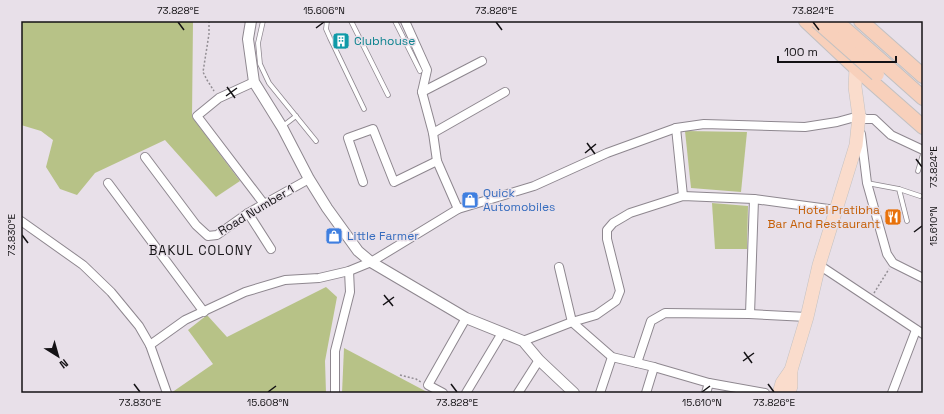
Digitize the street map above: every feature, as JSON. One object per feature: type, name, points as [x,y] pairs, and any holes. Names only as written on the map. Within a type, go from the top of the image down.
[{"type":"highway","points":[[806,21],[819,28],[923,98]]},
{"type":"highway","points":[[819,28],[834,21],[923,115]]},
{"type":"highway","points":[[862,22],[923,76]]},
{"type":"highway","points":[[819,28],[836,49],[923,127]]},
{"type":"highway","points":[[856,68],[883,40]]},
{"type":"main road","points":[[789,393],[791,386],[791,370],[807,317],[819,265],[856,145],[859,116],[855,87],[856,68]]},
{"type":"main road","points":[[779,393],[782,383],[791,370]]},
{"type":"street","points":[[251,21],[248,39],[254,82],[282,126],[309,179],[327,208],[358,251],[371,262],[466,318],[523,341],[539,360],[574,393]]},
{"type":"street","points":[[405,21],[427,70],[422,92],[437,161],[458,209]]},
{"type":"street","points":[[422,92],[482,61]]},
{"type":"street","points":[[254,82],[219,98],[197,116],[264,204]]},
{"type":"street","points":[[432,133],[505,92]]},
{"type":"street","points":[[859,116],[867,183],[887,254],[893,263],[923,278]]},
{"type":"street","points":[[150,345],[185,320],[245,292],[285,280],[319,278],[349,271],[371,262],[458,209],[534,186],[607,153],[676,128],[704,124],[805,127],[837,122],[859,116],[866,119],[874,119],[891,135],[923,150]]},
{"type":"street","points":[[676,128],[683,196]]},
{"type":"street","points":[[363,182],[348,138],[373,129],[394,182],[437,161]]},
{"type":"street","name":"Road Number 1","points":[[144,157],[196,224],[208,236],[217,235],[248,213],[309,179]]},
{"type":"street","points":[[108,183],[204,312]]},
{"type":"street","points":[[523,341],[596,314],[616,301],[620,291],[607,239],[607,230],[612,223],[630,213],[683,196],[754,199],[836,210]]},
{"type":"street","points":[[750,314],[754,199]]},
{"type":"street","points":[[248,213],[271,249]]},
{"type":"street","points":[[21,221],[83,265],[111,292],[139,326],[150,345],[167,393]]},
{"type":"street","points":[[819,265],[920,332],[892,393]]},
{"type":"street","points":[[559,267],[572,322],[612,357],[654,367],[708,383],[765,393]]},
{"type":"street","points":[[335,393],[336,351],[350,292],[349,271]]},
{"type":"street","points":[[637,363],[651,321],[665,312],[807,317]]},
{"type":"street","points":[[443,393],[428,385],[466,318]]},
{"type":"street","points":[[466,393],[502,333]]},
{"type":"street","points":[[600,393],[612,357]]},
{"type":"street","points":[[518,393],[539,360]]},
{"type":"street","points":[[646,393],[654,367]]},
{"type":"street","points":[[706,393],[708,383]]},
{"type":"lane","points":[[263,21],[258,43],[260,64],[269,83],[316,141]]},
{"type":"lane","points":[[327,21],[326,29],[364,109]]},
{"type":"lane","points":[[351,21],[388,95]]},
{"type":"lane","points":[[395,21],[420,71]]},
{"type":"lane","points":[[836,49],[862,22]]},
{"type":"lane","points":[[282,126],[296,116]]},
{"type":"lane","points":[[918,171],[923,154]]},
{"type":"lane","points":[[867,183],[900,189],[920,196]]},
{"type":"lane","points":[[900,189],[907,222]]},
{"type":"path","points":[[209,21],[209,34],[203,72],[219,98]]},
{"type":"path","points":[[870,300],[893,263]]},
{"type":"path","points":[[400,375],[416,379],[428,385]]},
{"type":"green space","points":[[21,21],[193,21],[192,117],[240,181],[216,197],[165,140],[95,173],[77,195],[60,189],[46,167],[53,140],[41,131],[21,125]]},
{"type":"green space","points":[[685,131],[747,132],[741,192],[691,188]]},
{"type":"green space","points":[[712,203],[748,206],[747,249],[715,249]]},
{"type":"green space","points":[[326,287],[337,297],[325,361],[326,393],[171,393],[213,364],[188,330],[207,315],[227,337]]},
{"type":"green space","points":[[344,348],[429,393],[342,393]]},
{"type":"place","name":"Clubhouse","points":[[341,41]]},
{"type":"place","name":"Quick Automobiles","points":[[470,200]]},
{"type":"place","name":"Hotel Pratibha Bar And Restaurant","points":[[893,217]]},
{"type":"place","name":"Little Farmer","points":[[334,236]]},
{"type":"district","name":"BAKUL COLONY","points":[[201,250]]}]
